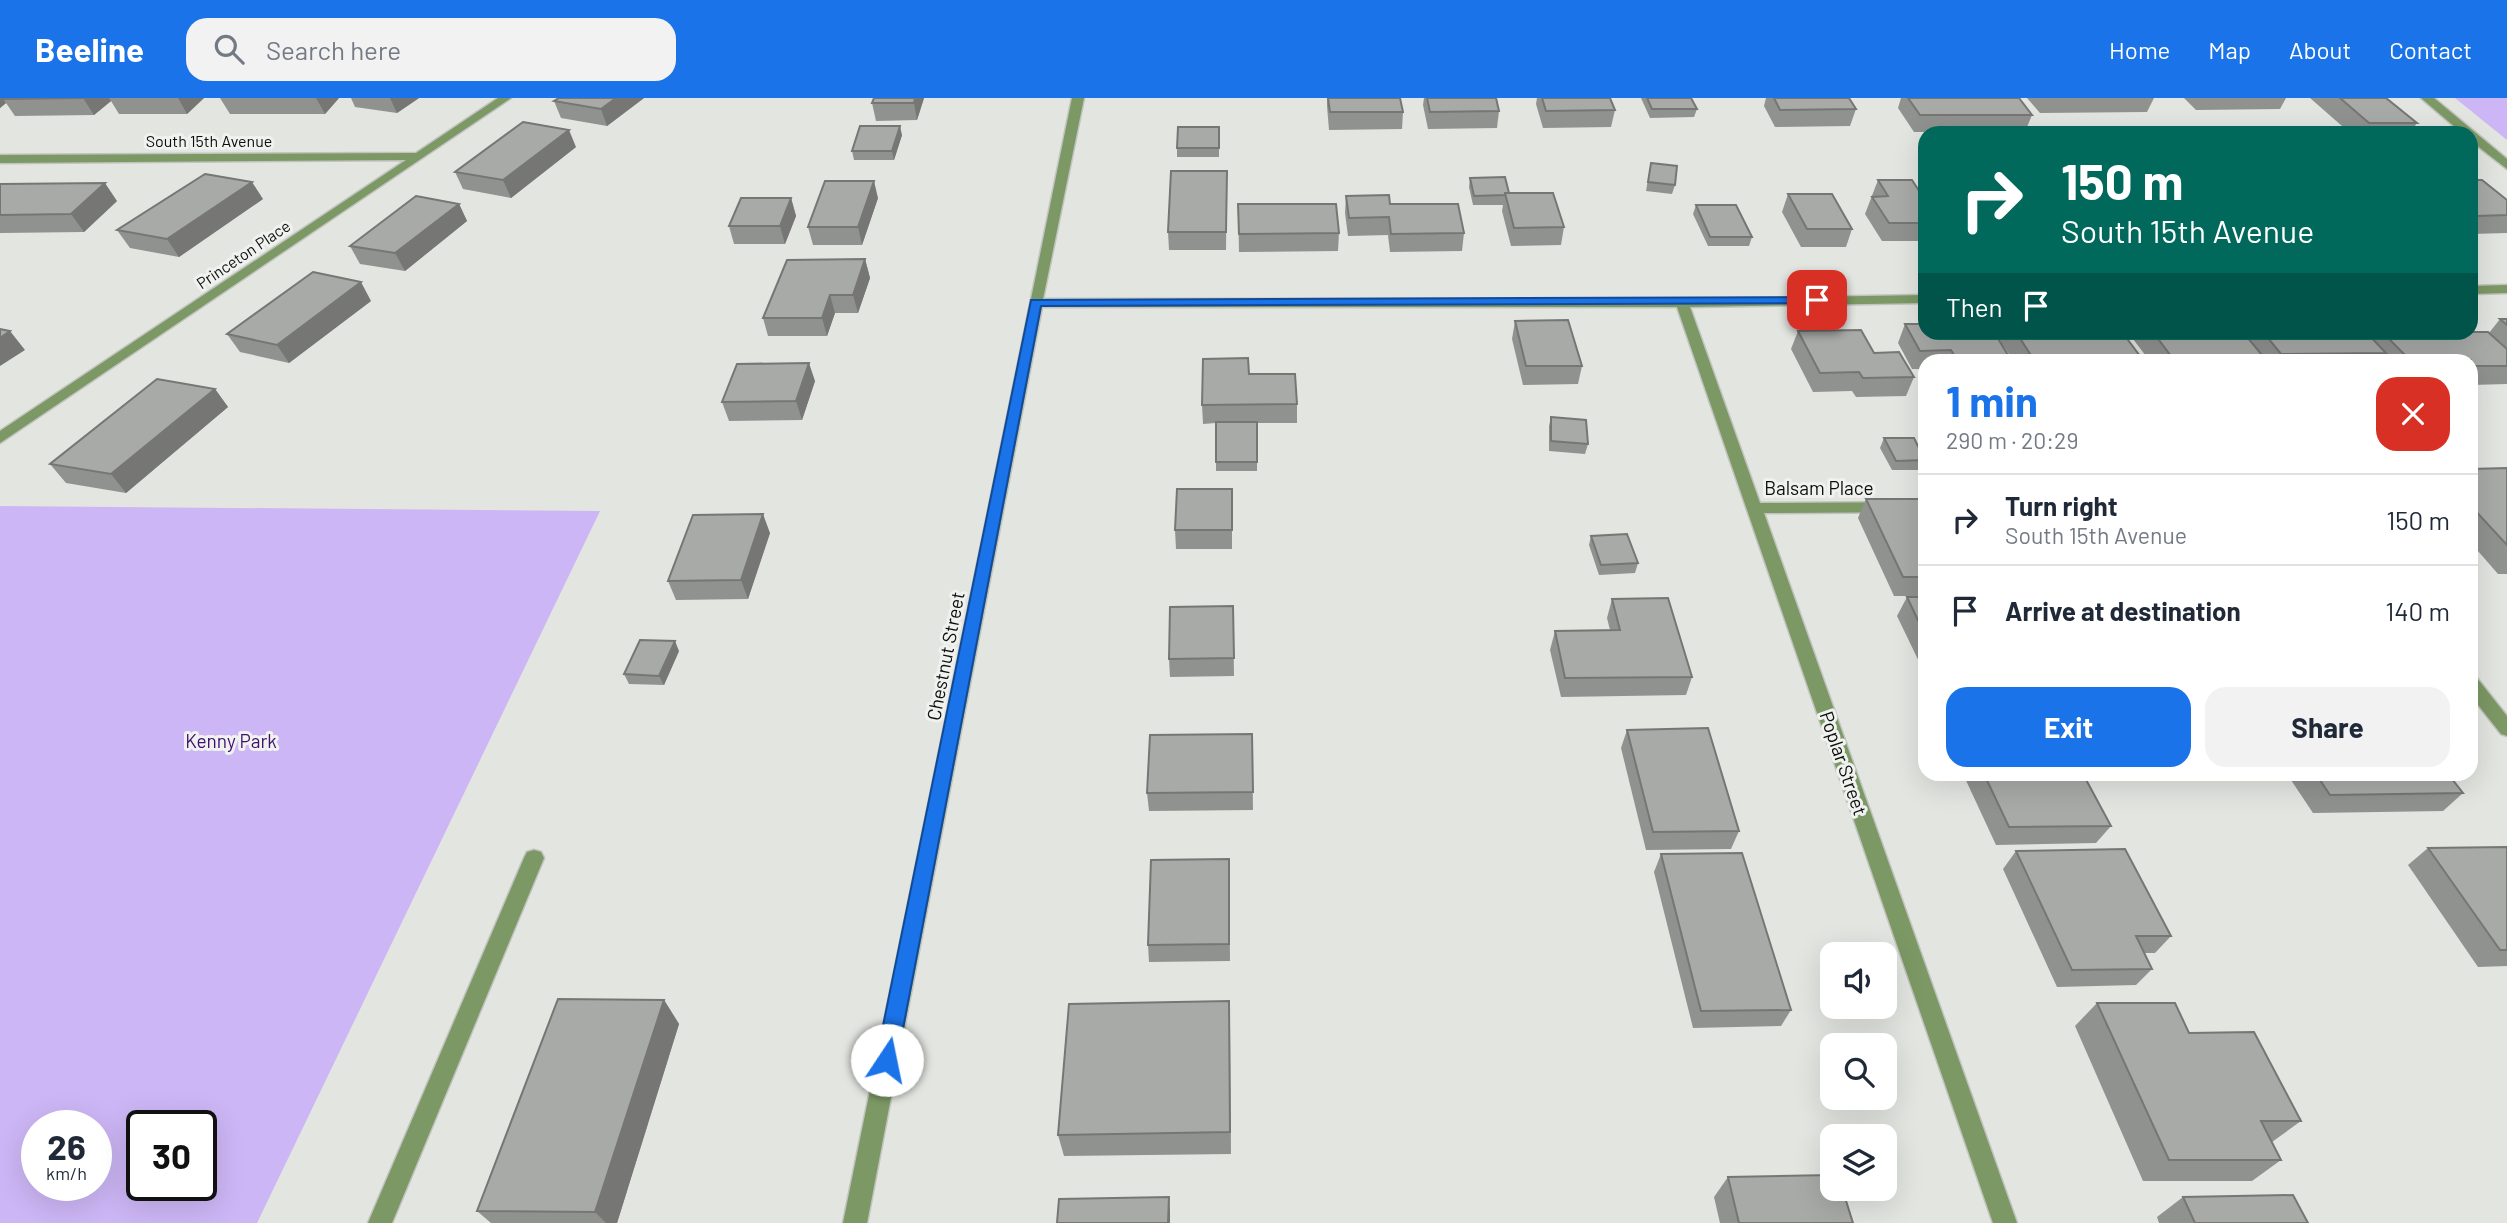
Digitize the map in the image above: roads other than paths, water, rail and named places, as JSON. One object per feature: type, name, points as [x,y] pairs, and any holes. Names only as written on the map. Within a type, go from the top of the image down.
[{"type":"street","name":"Princeton Place","points":[[0,438],[505,98]]},
{"type":"street","name":"Chestnut Street","points":[[855,1223],[1035,303],[1078,98]]},
{"type":"street","points":[[2427,98],[2460,126]]},
{"type":"street","points":[[2478,140],[2507,164]]},
{"type":"street","name":"South 15th Avenue","points":[[0,159],[419,156]]},
{"type":"street","points":[[2478,290],[2507,289]]},
{"type":"street","points":[[1035,303],[1682,303],[1918,299]]},
{"type":"street","name":"Poplar Street","points":[[1682,303],[2005,1223]]},
{"type":"street","name":"Balsam Place","points":[[1754,508],[1918,507]]},
{"type":"street","points":[[2478,692],[2507,729]]},
{"type":"street","points":[[380,1223],[534,858]]},
{"type":"park label","name":"Kenny Park","points":[[231,740]]}]
